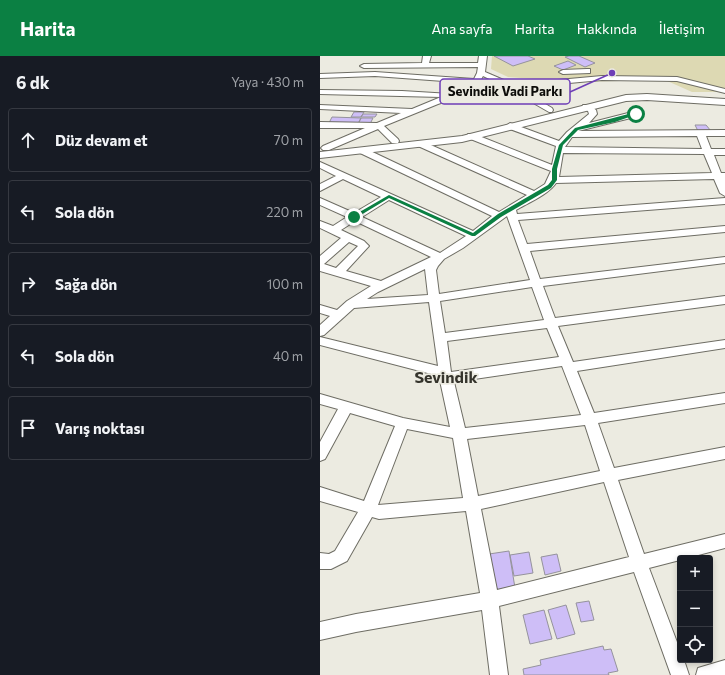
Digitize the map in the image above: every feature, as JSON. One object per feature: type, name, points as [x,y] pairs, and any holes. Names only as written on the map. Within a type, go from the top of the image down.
[{"type":"main road","points":[[322,151],[467,131],[589,99],[625,92],[725,96]]},
{"type":"main road","points":[[322,151],[361,150],[421,144],[471,136],[615,100],[640,97],[725,102]]},
{"type":"street","points":[[370,56],[362,66],[425,65],[482,69],[549,110]]},
{"type":"street","points":[[425,65],[427,56]]},
{"type":"street","points":[[322,151],[414,111],[467,91],[473,86],[482,69],[483,56]]},
{"type":"street","points":[[563,72],[592,71],[604,78]]},
{"type":"street","points":[[320,76],[375,74],[475,81]]},
{"type":"street","points":[[366,93],[375,74]]},
{"type":"street","points":[[505,83],[558,82],[604,78],[677,80],[725,91]]},
{"type":"street","points":[[320,92],[456,96]]},
{"type":"street","points":[[320,107],[414,111]]},
{"type":"street","points":[[320,332],[351,304],[382,285],[440,257],[459,246],[549,186],[554,174],[560,148],[573,132],[593,114],[592,110],[586,107]]},
{"type":"street","points":[[573,132],[636,114]]},
{"type":"street","points":[[320,125],[379,126],[395,141]]},
{"type":"street","points":[[510,126],[560,148],[725,152]]},
{"type":"street","points":[[573,132],[725,133]]},
{"type":"street","points":[[700,133],[721,176],[725,193]]},
{"type":"street","points":[[471,136],[554,174],[721,176]]},
{"type":"street","points":[[421,144],[536,195]]},
{"type":"street","points":[[361,150],[508,214],[725,201]]},
{"type":"street","points":[[320,165],[474,235]]},
{"type":"street","points":[[320,188],[342,176]]},
{"type":"street","points":[[334,230],[389,196]]},
{"type":"street","points":[[320,201],[440,257]]},
{"type":"street","points":[[508,214],[523,248],[567,364],[590,419],[639,562],[680,675]]},
{"type":"street","points":[[320,224],[364,246],[338,272]]},
{"type":"street","points":[[523,248],[725,229]]},
{"type":"street","points":[[320,262],[348,237]]},
{"type":"street","points":[[440,257],[433,264],[430,270],[435,298],[439,338],[459,434],[490,600],[499,675]]},
{"type":"street","points":[[351,304],[435,298],[536,283],[725,260]]},
{"type":"street","points":[[320,267],[382,285]]},
{"type":"street","points":[[439,338],[725,300]]},
{"type":"street","points":[[320,309],[339,314]]},
{"type":"street","points":[[320,341],[446,375],[567,364],[725,344]]},
{"type":"street","points":[[320,399],[403,423],[459,434],[590,419],[725,398]]},
{"type":"street","points":[[320,455],[346,406]]},
{"type":"street","points":[[320,561],[335,561],[341,556],[368,509],[403,423]]},
{"type":"street","points":[[320,494],[379,512],[471,504],[725,453]]},
{"type":"street","points":[[320,631],[356,623],[490,600],[725,541]]},
{"type":"street","points":[[705,675],[725,669]]},
{"type":"shaded area","points":[[492,56],[725,56],[725,92],[692,92],[665,80],[573,82],[508,77],[491,69]]},
{"type":"building","points":[[494,56],[528,56],[535,59],[513,66]]},
{"type":"building","points":[[579,56],[595,63],[585,67],[565,57]]},
{"type":"building","points":[[568,61],[576,65],[563,70],[554,66]]},
{"type":"building","points":[[354,112],[364,112],[361,117],[351,117]]},
{"type":"building","points":[[363,114],[377,114],[375,117],[361,117]]},
{"type":"building","points":[[332,117],[361,118],[358,124],[329,123]]},
{"type":"building","points":[[361,118],[373,118],[370,124],[358,124]]},
{"type":"building","points":[[695,125],[706,125],[711,131],[698,131]]},
{"type":"building","points":[[509,551],[515,588],[495,591],[489,554]]},
{"type":"building","points":[[529,552],[533,573],[514,576],[510,555]]},
{"type":"building","points":[[557,554],[561,571],[545,575],[541,557]]},
{"type":"building","points":[[589,601],[594,620],[581,622],[576,603]]},
{"type":"building","points":[[566,605],[575,634],[557,639],[548,610]]},
{"type":"building","points":[[544,610],[552,639],[530,644],[523,615]]},
{"type":"building","points":[[603,646],[604,650],[611,649],[618,671],[608,673],[609,675],[524,675],[523,669],[541,665],[540,660]]},
{"type":"place","name":"Sevindik Vadi Parkı","points":[[612,73]]},
{"type":"district","name":"Sevindik","points":[[446,377]]},
{"type":"route","points":[[354,217],[389,196],[474,235],[499,216],[549,186],[554,180],[554,169],[561,145],[576,129],[613,121],[636,114]]}]
